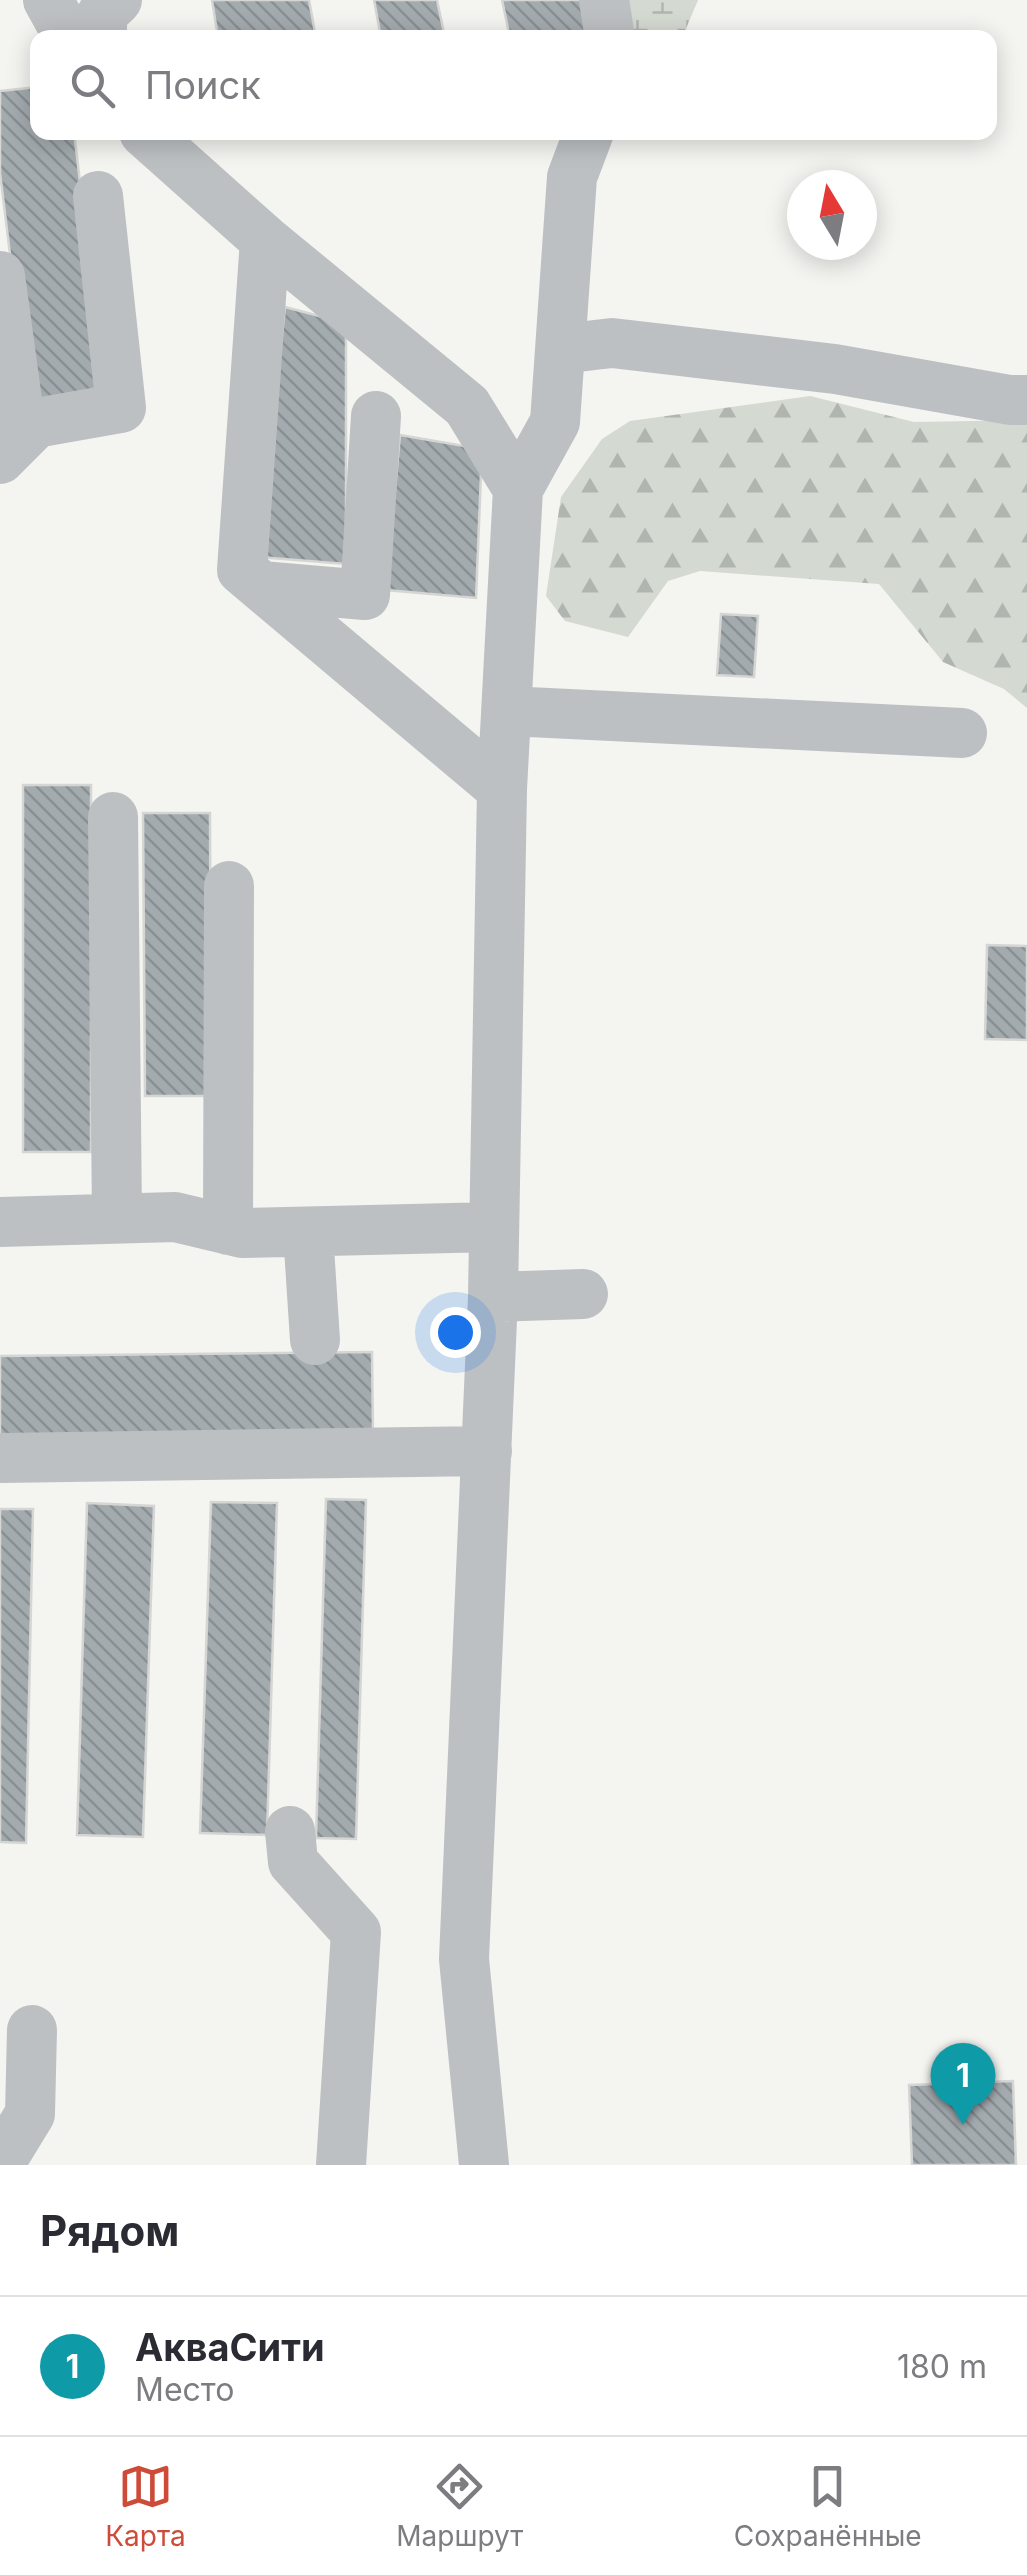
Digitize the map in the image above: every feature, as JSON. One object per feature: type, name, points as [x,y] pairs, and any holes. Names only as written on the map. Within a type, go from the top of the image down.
[{"type":"street","points":[[48,0],[65,30]]},
{"type":"street","points":[[102,30],[102,14],[117,0]]},
{"type":"street","points":[[604,0],[609,30]]},
{"type":"street","points":[[153,140],[265,240],[467,406],[518,489]]},
{"type":"street","points":[[484,2165],[464,1959],[493,1298],[502,789],[518,489],[555,422],[572,177],[586,140]]},
{"type":"street","points":[[11,448],[36,423],[121,408],[98,196]]},
{"type":"street","points":[[265,240],[242,570],[502,789]]},
{"type":"street","points":[[0,276],[11,448]]},
{"type":"street","points":[[560,348],[612,343],[835,370],[1027,400]]},
{"type":"street","points":[[262,586],[366,595],[376,416]]},
{"type":"street","points":[[506,711],[962,732]]},
{"type":"street","points":[[113,817],[117,1218]]},
{"type":"street","points":[[228,1230],[229,886]]},
{"type":"street","points":[[0,1222],[174,1217],[242,1234],[494,1227]]},
{"type":"street","points":[[308,1232],[315,1340]]},
{"type":"street","points":[[493,1298],[584,1294]]},
{"type":"street","points":[[0,1458],[487,1450]]},
{"type":"street","points":[[290,1831],[293,1862],[356,1932],[342,2165]]},
{"type":"street","points":[[0,2162],[30,2114],[32,2030]]},
{"type":"green space","points":[[626,0],[698,0],[685,30],[628,30]]},
{"type":"green space","points":[[810,396],[914,422],[1027,420],[1027,708],[1004,689],[943,662],[879,584],[700,571],[668,581],[628,637],[565,621],[546,596],[561,497],[602,439],[630,421]]},
{"type":"building","points":[[212,0],[309,0],[315,30],[217,30]]},
{"type":"building","points":[[374,0],[437,0],[443,30],[380,30]]},
{"type":"building","points":[[502,0],[601,0],[607,30],[508,30]]},
{"type":"building","points":[[30,88],[30,140],[75,140],[106,398],[29,408],[0,173],[0,91]]},
{"type":"building","points":[[285,307],[346,323],[346,564],[259,557]]},
{"type":"building","points":[[400,435],[482,449],[476,598],[386,590]]},
{"type":"building","points":[[721,614],[758,616],[754,677],[717,675]]},
{"type":"building","points":[[23,785],[91,785],[91,1152],[23,1152]]},
{"type":"building","points":[[143,813],[210,813],[211,1096],[145,1096]]},
{"type":"building","points":[[987,945],[1027,946],[1027,1040],[985,1039]]},
{"type":"building","points":[[372,1352],[373,1431],[0,1435],[0,1356]]},
{"type":"building","points":[[326,1499],[366,1500],[356,1839],[316,1838]]},
{"type":"building","points":[[211,1502],[277,1503],[267,1835],[200,1833]]},
{"type":"building","points":[[87,1503],[154,1506],[143,1837],[77,1835]]},
{"type":"building","points":[[0,1509],[33,1509],[26,1843],[0,1842]]},
{"type":"building","points":[[1013,2081],[1016,2165],[912,2165],[909,2085]]},
{"type":"place","name":"АкваСити","points":[[963,2125]]}]
